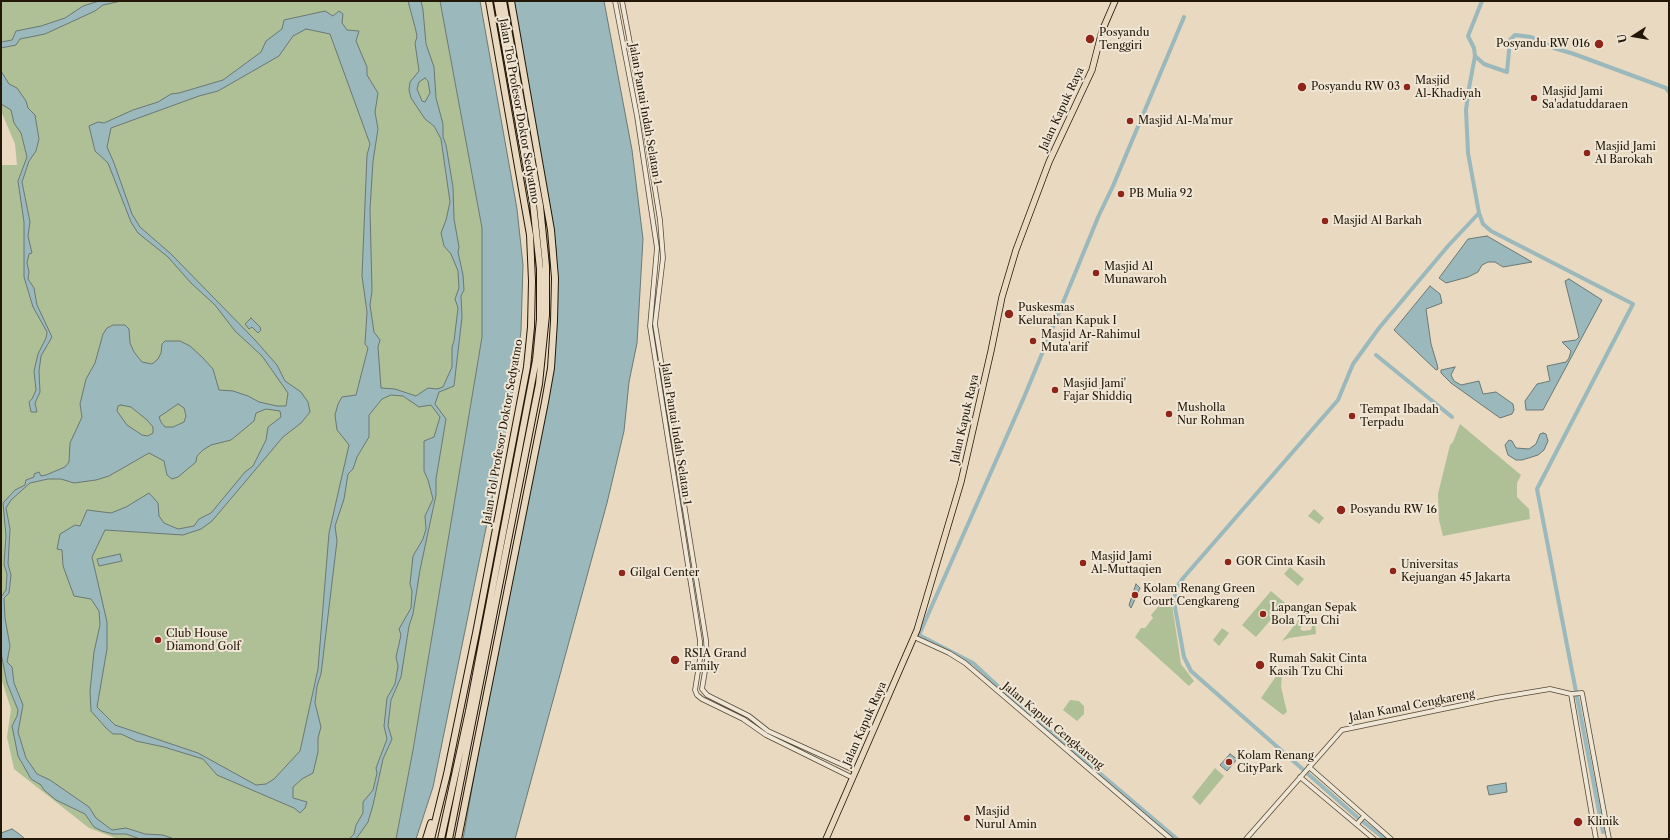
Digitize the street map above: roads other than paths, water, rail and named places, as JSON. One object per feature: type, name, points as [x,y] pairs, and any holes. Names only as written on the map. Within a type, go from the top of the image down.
[{"type":"highway","name":"Jalan Tol Profesor Doktor Sedyatmo","points":[[431,839],[447,774],[522,398],[528,367],[531,327],[532,281],[530,235],[489,1]]},
{"type":"highway","name":"Jalan Tol Profesor Doktor Sedyatmo","points":[[441,839],[469,711],[536,360],[540,319],[540,269],[534,210],[497,1]]},
{"type":"highway","name":"Jalan Tol Profesor Doktor Sedyatmo","points":[[449,839],[539,384],[546,315],[546,266],[540,206],[503,1]]},
{"type":"highway","name":"Jalan Tol Profesor Doktor Sedyatmo","points":[[458,839],[545,402],[550,368],[554,321],[554,250],[550,217],[512,1]]},
{"type":"highway","points":[[426,839],[447,774]]},
{"type":"main road","name":"Jalan Kapuk Raya","points":[[826,839],[851,777],[914,637],[961,482],[992,351],[1002,297],[1016,250],[1049,162],[1092,70],[1102,31],[1115,1]]},
{"type":"street","name":"Jalan Pantai Indah Selatan 1","points":[[615,1],[637,117],[656,244],[657,259],[650,326],[700,641],[700,659],[695,690],[697,695],[702,699],[743,719],[766,735],[851,777]]},
{"type":"street","name":"Jalan Pantai Indah Selatan 1","points":[[622,1],[640,96],[662,244],[663,258],[655,324],[706,640],[707,659],[702,689],[707,696],[749,716],[768,731],[854,771]]},
{"type":"street","points":[[656,244],[662,244]]},
{"type":"street","name":"Jalan Kapuk Cengkareng","points":[[914,637],[965,663],[1172,839]]},
{"type":"street","name":"Jalan Kamal Cengkareng","points":[[1246,839],[1340,731],[1533,691],[1550,689],[1576,693]]},
{"type":"street","points":[[1576,693],[1596,839]]},
{"type":"street","points":[[1576,693],[1609,839]]},
{"type":"street","points":[[1308,769],[1363,817],[1391,839]]},
{"type":"street","points":[[1301,776],[1374,839]]},
{"type":"street","points":[[1357,824],[1363,817]]},
{"type":"water","points":[[99,1],[121,1],[103,5],[95,11],[45,34],[20,39],[16,45],[1,48],[1,42],[12,40],[16,31],[41,26],[65,18],[83,6]]},
{"type":"water","points":[[408,1],[421,1],[423,10],[426,44],[434,67],[436,98],[443,124],[443,137],[446,145],[453,187],[454,219],[464,290],[461,296],[462,317],[454,386],[439,392],[435,404],[446,419],[436,479],[436,495],[420,570],[413,614],[409,626],[401,677],[391,700],[388,726],[392,739],[383,759],[368,822],[356,839],[349,839],[354,834],[356,825],[363,813],[363,802],[373,790],[377,773],[376,768],[387,739],[384,726],[387,698],[395,684],[398,666],[396,657],[401,635],[399,629],[411,608],[412,591],[410,584],[413,556],[423,539],[426,529],[425,516],[433,499],[424,471],[424,441],[434,437],[440,417],[431,405],[419,407],[403,396],[391,395],[382,399],[369,415],[369,437],[357,457],[353,469],[348,474],[344,499],[335,526],[337,541],[321,674],[317,686],[315,703],[321,727],[318,738],[318,752],[313,773],[302,779],[293,787],[293,798],[307,802],[305,808],[300,813],[294,808],[217,775],[203,759],[164,747],[136,741],[121,734],[113,734],[106,728],[91,711],[90,691],[94,652],[100,625],[99,611],[91,599],[74,596],[63,566],[62,550],[57,549],[60,534],[75,525],[80,526],[87,510],[111,513],[126,507],[149,493],[158,503],[159,516],[164,523],[178,529],[194,526],[199,519],[211,513],[245,472],[253,466],[266,440],[268,427],[281,417],[280,411],[266,409],[256,413],[254,421],[231,440],[211,445],[203,450],[197,456],[196,462],[178,477],[172,479],[167,475],[164,461],[149,453],[109,476],[96,480],[74,483],[61,479],[48,479],[30,483],[11,500],[6,508],[10,529],[8,564],[11,575],[9,593],[4,598],[5,618],[10,646],[7,662],[12,667],[14,683],[23,705],[18,732],[26,758],[37,774],[50,780],[89,807],[96,818],[112,830],[126,828],[145,834],[163,835],[174,839],[140,839],[126,834],[113,834],[102,831],[94,827],[85,814],[56,800],[44,790],[41,785],[31,779],[18,756],[12,726],[18,710],[7,683],[1,653],[1,597],[6,590],[7,574],[4,564],[6,536],[3,503],[15,490],[25,485],[26,480],[34,477],[34,474],[39,472],[41,476],[46,475],[65,467],[69,462],[70,443],[82,417],[80,404],[86,379],[95,363],[103,334],[107,328],[113,325],[125,325],[129,329],[130,343],[134,352],[142,362],[152,364],[158,359],[161,353],[162,344],[165,341],[180,341],[190,346],[213,369],[219,390],[233,391],[248,396],[259,402],[277,406],[286,406],[288,393],[262,356],[235,331],[215,305],[191,283],[168,257],[138,233],[131,222],[108,163],[95,151],[89,126],[98,122],[104,123],[133,110],[158,102],[171,94],[223,80],[261,52],[266,41],[282,29],[284,20],[325,11],[333,16],[339,11],[343,14],[342,23],[347,30],[359,31],[356,41],[367,67],[367,75],[378,93],[375,112],[378,129],[373,161],[370,209],[372,291],[370,305],[374,332],[380,340],[378,347],[381,388],[395,389],[416,396],[428,388],[437,389],[443,387],[452,367],[452,347],[458,308],[455,299],[459,288],[458,271],[451,254],[444,246],[441,233],[450,202],[441,139],[434,126],[425,119],[411,98],[409,90],[410,82],[419,71],[415,43],[417,37]],"holes":[[[306,29],[330,34],[370,144],[367,155],[362,276],[367,312],[365,344],[368,348],[356,395],[342,397],[335,415],[337,430],[349,445],[329,533],[318,669],[300,751],[274,779],[266,784],[256,785],[198,753],[115,725],[97,707],[107,649],[107,622],[92,557],[105,530],[183,535],[201,529],[212,521],[283,437],[301,423],[310,412],[308,402],[301,392],[285,381],[277,365],[255,340],[171,254],[140,227],[132,214],[107,147],[111,128],[199,96],[218,91],[279,56],[293,36]],[[425,78],[428,81],[430,93],[425,102],[422,101],[417,89],[419,82]],[[178,404],[184,408],[186,416],[184,422],[173,427],[165,427],[159,417]],[[121,405],[131,407],[153,427],[153,433],[148,436],[142,435],[127,425],[117,411],[118,406]]]},
{"type":"water","points":[[440,1],[480,1],[517,209],[523,265],[521,331],[511,406],[433,787],[416,839],[396,839],[413,750],[482,337],[482,228]]},
{"type":"water","points":[[512,1],[604,1],[632,150],[643,239],[637,343],[629,382],[624,431],[607,503],[515,839],[463,839],[485,715],[552,365],[555,322],[556,248],[550,206]]},
{"type":"water","points":[[1,71],[9,84],[17,88],[26,101],[28,108],[35,115],[39,139],[36,151],[29,161],[22,182],[30,222],[28,236],[32,253],[29,254],[27,263],[29,272],[28,279],[34,288],[37,305],[52,337],[41,356],[39,371],[40,392],[35,403],[37,412],[31,412],[29,402],[36,390],[34,371],[38,354],[46,338],[47,332],[33,307],[24,277],[24,222],[18,181],[27,157],[21,133],[14,123],[11,110],[1,104]]},
{"type":"water","points":[[1487,236],[1532,262],[1503,267],[1495,262],[1488,262],[1482,265],[1478,272],[1468,277],[1446,283],[1439,278],[1468,239]]},
{"type":"water","points":[[1569,279],[1602,300],[1543,410],[1526,410],[1525,401],[1537,384],[1550,381],[1547,366],[1566,362],[1569,358],[1571,351],[1562,342],[1576,340],[1579,337],[1565,281]]},
{"type":"water","points":[[1430,286],[1440,294],[1442,303],[1426,309],[1431,344],[1438,369],[1436,370],[1394,330]]},
{"type":"water","points":[[251,318],[260,327],[261,330],[258,333],[252,327],[249,329],[245,324]]},
{"type":"water","points":[[1455,367],[1451,375],[1454,381],[1461,385],[1479,381],[1483,394],[1496,392],[1513,404],[1514,410],[1512,414],[1500,418],[1451,383],[1441,373],[1441,370]]},
{"type":"water","points":[[1540,434],[1546,434],[1548,441],[1544,450],[1538,455],[1522,460],[1516,460],[1508,455],[1505,445],[1509,440],[1512,441],[1516,448],[1529,449],[1536,444]]},
{"type":"water","points":[[120,554],[122,561],[99,566],[97,559]]},
{"type":"water","name":"Kolam Renang Green Court Cengkareng","points":[[1136,584],[1140,588],[1131,608],[1129,605]]},
{"type":"water","name":"Kolam Renang CityPark","points":[[1230,754],[1237,759],[1227,771],[1220,765]]},
{"type":"water","points":[[1506,783],[1507,792],[1489,795],[1487,786]]},
{"type":"water","points":[[12,829],[25,839],[1,839],[1,833]]},
{"type":"waterway","points":[[1385,839],[1357,817],[1191,671],[1184,657],[1174,602],[1176,588],[1184,577],[1338,400],[1353,364],[1379,328],[1448,246],[1479,213],[1468,153],[1466,110],[1475,56],[1474,48],[1468,36],[1482,1]]},
{"type":"waterway","points":[[1177,839],[1003,691],[973,663],[919,635],[1025,395],[1099,215],[1113,186],[1184,17]]},
{"type":"waterway","points":[[1475,56],[1484,64],[1507,72],[1510,40],[1515,35],[1531,37],[1554,48],[1666,88],[1669,92]]},
{"type":"waterway","points":[[1479,213],[1483,224],[1491,231],[1633,304],[1537,489],[1603,832]]},
{"type":"waterway","points":[[1376,355],[1452,417]]},
{"type":"place","name":"Posyandu Tenggiri","points":[[1090,39]]},
{"type":"place","name":"Posyandu RW 016","points":[[1599,44]]},
{"type":"place","name":"Posyandu RW 03","points":[[1302,87]]},
{"type":"place","name":"Masjid Al-Khadiyah","points":[[1407,87]]},
{"type":"place","name":"Masjid Jami Sa'adatuddaraen","points":[[1534,98]]},
{"type":"place","name":"Masjid Al-Ma'mur","points":[[1130,121]]},
{"type":"place","name":"Masjid Jami Al Barokah","points":[[1587,153]]},
{"type":"place","name":"PB Mulia 92","points":[[1121,194]]},
{"type":"place","name":"Masjid Al Barkah","points":[[1325,221]]},
{"type":"place","name":"Masjid Al Munawaroh","points":[[1096,273]]},
{"type":"place","name":"Puskesmas Kelurahan Kapuk I","points":[[1009,314]]},
{"type":"place","name":"Masjid Ar-Rahimul Muta'arif","points":[[1033,341]]},
{"type":"place","name":"Masjid Jami' Fajar Shiddiq","points":[[1055,390]]},
{"type":"place","name":"Musholla Nur Rohman","points":[[1169,414]]},
{"type":"place","name":"Tempat Ibadah Terpadu","points":[[1352,416]]},
{"type":"place","name":"Posyandu RW 16","points":[[1341,510]]},
{"type":"place","name":"GOR Cinta Kasih","points":[[1228,562]]},
{"type":"place","name":"Masjid Jami Al-Muttaqien","points":[[1083,563]]},
{"type":"place","name":"Universitas Kejuangan 45 Jakarta","points":[[1393,571]]},
{"type":"place","name":"Gilgal Center","points":[[622,573]]},
{"type":"place","name":"Kolam Renang Green Court Cengkareng","points":[[1135,595]]},
{"type":"place","name":"Lapangan Sepak Bola Tzu Chi","points":[[1263,614]]},
{"type":"place","name":"Club House Diamond Golf","points":[[158,640]]},
{"type":"place","name":"RSIA Grand Family","points":[[675,660]]},
{"type":"place","name":"Rumah Sakit Cinta Kasih Tzu Chi","points":[[1260,665]]},
{"type":"place","name":"Kolam Renang CityPark","points":[[1229,762]]},
{"type":"place","name":"Masjid Nurul Amin","points":[[967,818]]},
{"type":"place","name":"Klinik","points":[[1578,822]]}]
